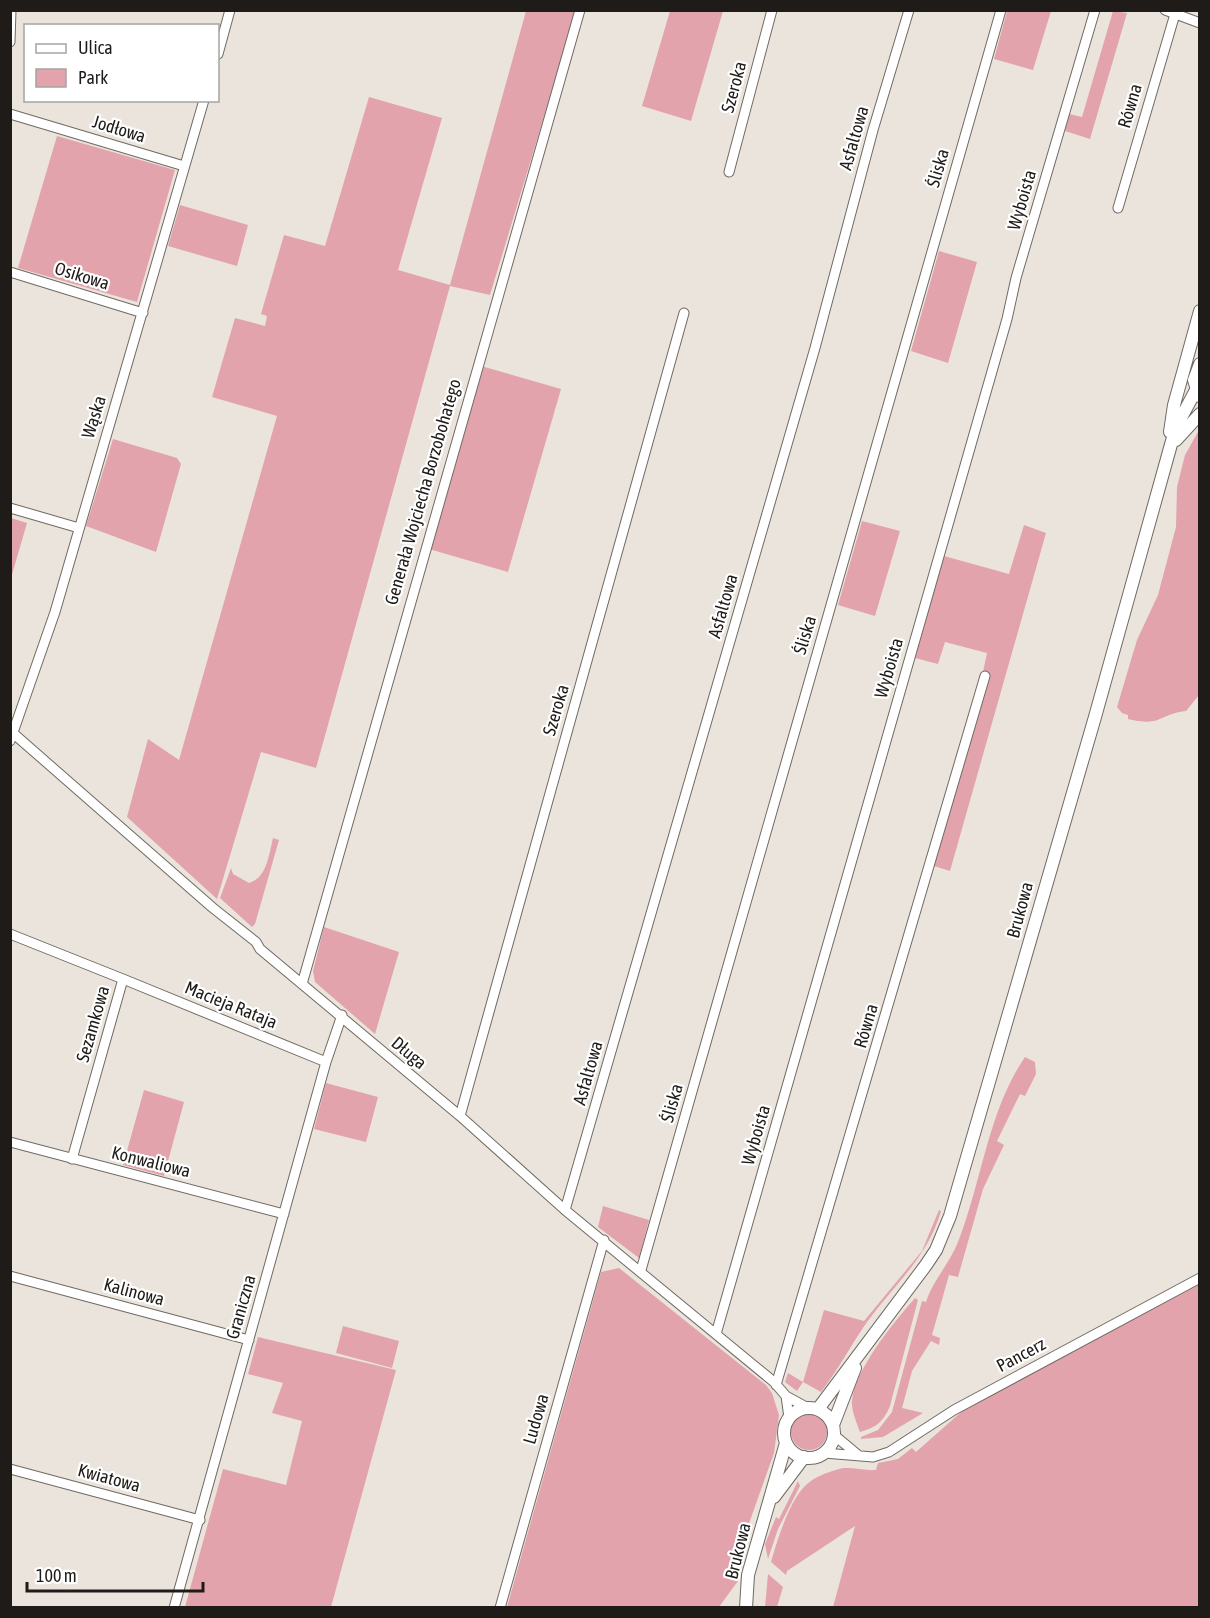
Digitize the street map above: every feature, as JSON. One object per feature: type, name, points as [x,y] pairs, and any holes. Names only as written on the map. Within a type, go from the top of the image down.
[{"type":"street","points":[[10,42],[11,10]]},
{"type":"street","points":[[219,50],[230,10]]},
{"type":"street","name":"Generała Wojciecha Borzobohatego","points":[[302,984],[580,10]]},
{"type":"street","name":"Szeroka","points":[[729,172],[772,10]]},
{"type":"street","name":"Asfaltowa","points":[[565,1210],[812,360],[873,130],[909,10]]},
{"type":"street","name":"Śliska","points":[[641,1270],[1001,10]]},
{"type":"street","name":"Wyboista","points":[[716,1334],[1007,319],[1016,278],[1095,10]]},
{"type":"street","points":[[1170,12],[1200,23]]},
{"type":"street","name":"Równa","points":[[1118,208],[1170,12]]},
{"type":"street","name":"Wąska","points":[[12,737],[80,528],[203,102]]},
{"type":"street","name":"Jodłowa","points":[[10,114],[184,166]]},
{"type":"street","name":"Osikowa","points":[[10,272],[143,313]]},
{"type":"street","points":[[1170,448],[1170,423],[1200,311]]},
{"type":"street","name":"Szeroka","points":[[460,1116],[684,313]]},
{"type":"street","name":"Brukowa","points":[[813,1409],[857,1360],[876,1329],[936,1250],[950,1216],[1095,717],[1176,427],[1198,393],[1195,375],[1200,364]]},
{"type":"street","name":"Brukowa","points":[[1170,448],[1200,414]]},
{"type":"street","points":[[10,508],[80,528]]},
{"type":"street","name":"Równa","points":[[776,1384],[985,676]]},
{"type":"street","name":"Długa","points":[[12,737],[256,942],[260,949],[342,1015],[565,1210],[641,1270],[776,1384],[786,1396],[813,1409]]},
{"type":"street","name":"Sezamkowa","points":[[10,934],[123,979],[72,1159]]},
{"type":"street","name":"Macieja Rataja","points":[[123,979],[326,1062]]},
{"type":"street","name":"Graniczna","points":[[174,1608],[326,1062],[342,1015]]},
{"type":"street","name":"Konwaliowa","points":[[10,1142],[284,1214]]},
{"type":"street","name":"Ludowa","points":[[500,1608],[604,1240]]},
{"type":"street","name":"Kalinowa","points":[[10,1276],[249,1340]]},
{"type":"street","name":"Pancerz","points":[[824,1453],[873,1457],[889,1452],[954,1410],[1200,1278]]},
{"type":"street","name":"Brukowa","points":[[833,1430],[857,1360]]},
{"type":"street","points":[[786,1396],[789,1418],[784,1432],[786,1443],[792,1451],[812,1458],[824,1453],[831,1445],[833,1430]]},
{"type":"street","points":[[789,1418],[797,1411],[813,1409],[827,1416],[833,1430],[858,1455]]},
{"type":"street","name":"Brukowa","points":[[746,1608],[748,1575],[786,1443]]},
{"type":"street","name":"Brukowa","points":[[770,1503],[788,1474],[804,1457]]},
{"type":"street","name":"Kwiatowa","points":[[10,1468],[200,1520]]},
{"type":"green space","points":[[526,11],[576,11],[490,295],[450,286],[316,768],[261,752],[217,899],[127,817],[148,739],[179,760],[277,416],[212,397],[235,318],[265,326],[267,316],[261,314],[284,235],[325,246],[369,97],[442,118],[398,270],[450,285]]},
{"type":"green space","points":[[670,11],[723,11],[691,121],[642,106]]},
{"type":"green space","points":[[1007,11],[1051,11],[1033,70],[994,59]]},
{"type":"green space","points":[[1113,11],[1127,13],[1090,139],[1065,131],[1069,114],[1082,117]]},
{"type":"green space","points":[[57,136],[175,170],[137,302],[18,268]]},
{"type":"green space","points":[[180,205],[248,225],[237,266],[168,246]]},
{"type":"green space","points":[[939,251],[977,262],[948,363],[911,351]]},
{"type":"green space","points":[[481,366],[561,389],[508,572],[429,549]]},
{"type":"green space","points":[[1199,430],[1199,695],[1186,711],[1148,722],[1128,719],[1128,715],[1122,713],[1117,707],[1137,640],[1158,595],[1176,527],[1177,487],[1185,455]]},
{"type":"green space","points":[[113,439],[177,458],[181,464],[156,552],[86,526]]},
{"type":"green space","points":[[10,518],[27,523],[11,578]]},
{"type":"green space","points":[[862,521],[900,531],[875,616],[838,605]]},
{"type":"green space","points":[[1024,525],[1046,533],[950,871],[934,866],[989,674],[983,672],[987,653],[945,642],[938,664],[915,658],[944,556],[1009,574]]},
{"type":"green space","points":[[273,838],[279,840],[255,924],[252,927],[220,898],[231,868],[233,874],[249,883],[260,876],[266,865]]},
{"type":"green space","points":[[324,927],[399,952],[375,1034],[315,982],[313,971]]},
{"type":"green space","points":[[1025,1057],[1035,1062],[1036,1074],[1025,1096],[1020,1094],[997,1141],[1004,1145],[983,1189],[958,1277],[949,1275],[932,1335],[940,1338],[939,1345],[931,1341],[912,1371],[902,1408],[923,1413],[883,1437],[861,1439],[878,1430],[892,1412],[922,1301],[926,1302],[958,1242],[1002,1100]]},
{"type":"green space","points":[[326,1083],[378,1097],[366,1142],[314,1129]]},
{"type":"green space","points":[[144,1090],[184,1102],[164,1176],[123,1165]]},
{"type":"green space","points":[[603,1206],[649,1220],[639,1258],[598,1227]]},
{"type":"green space","points":[[939,1210],[941,1211],[928,1243],[919,1257],[867,1322],[821,1392],[803,1382],[824,1310],[864,1321],[922,1251]]},
{"type":"green space","points":[[619,1268],[766,1385],[772,1393],[779,1415],[774,1453],[742,1543],[738,1581],[719,1607],[507,1607],[601,1272]]},
{"type":"green space","points":[[1199,1283],[1199,1607],[833,1607],[855,1526],[787,1571],[786,1575],[771,1562],[780,1533],[794,1501],[806,1485],[813,1480],[843,1468],[876,1470],[878,1463],[898,1459],[912,1448],[916,1452],[969,1405]]},
{"type":"green space","points":[[915,1298],[918,1300],[890,1406],[879,1423],[860,1432],[852,1401],[860,1375],[877,1346]]},
{"type":"green space","points":[[343,1326],[399,1341],[392,1368],[336,1353]]},
{"type":"green space","points":[[258,1337],[396,1370],[331,1607],[185,1607],[223,1469],[286,1485],[302,1421],[272,1413],[283,1383],[248,1374]]},
{"type":"green space","points":[[788,1373],[803,1382],[797,1391],[785,1382]]},
{"type":"green space","points":[[809,1414],[821,1420],[827,1432],[821,1444],[809,1450],[797,1444],[791,1432],[797,1420]]},
{"type":"green space","points":[[798,1481],[800,1486],[778,1529],[768,1559],[765,1544],[776,1517],[779,1519]]},
{"type":"green space","points":[[768,1574],[783,1587],[777,1607],[765,1607]]}]
